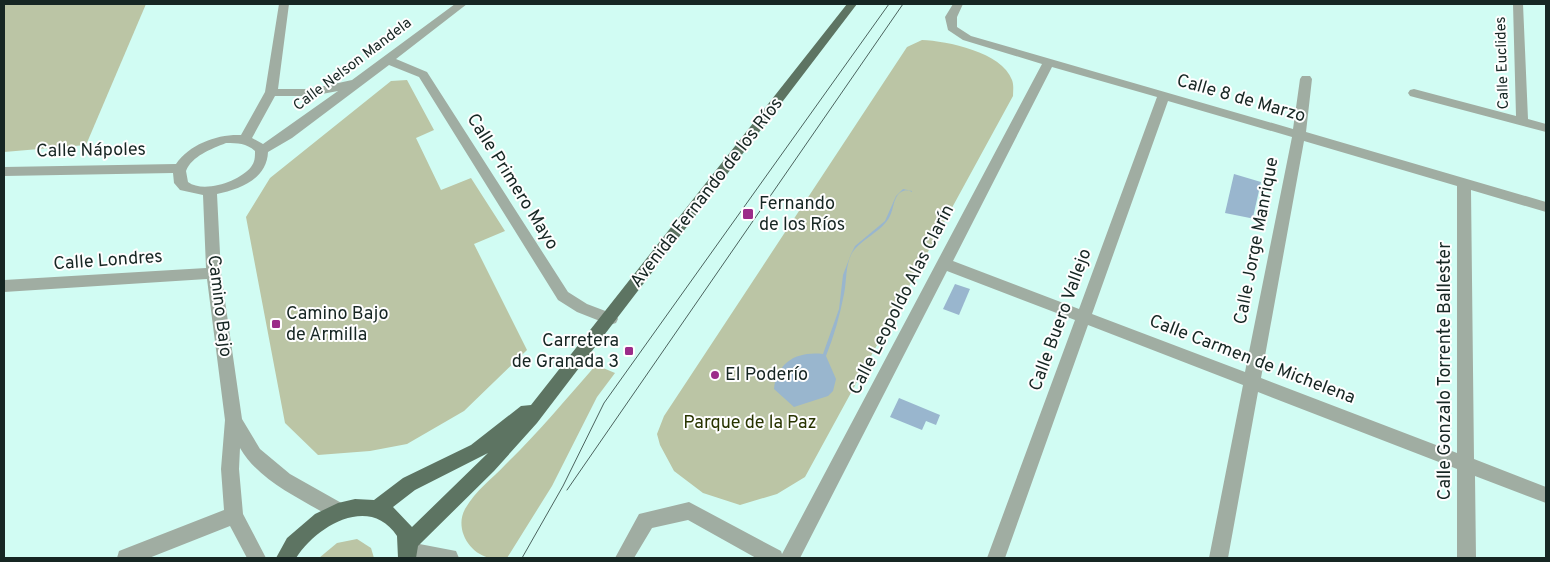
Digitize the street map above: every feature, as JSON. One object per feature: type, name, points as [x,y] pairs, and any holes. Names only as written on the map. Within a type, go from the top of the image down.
[{"type":"main road","name":"Avenida Fernando de los Ríos","points":[[408,551],[531,418],[610,319],[852,4]]},
{"type":"main road","name":"Avenida Fernando de los Ríos","points":[[376,508],[409,484],[477,451],[524,413],[559,381]]},
{"type":"main road","points":[[285,558],[309,528],[338,511],[358,507],[376,508],[398,520],[405,530],[408,551]]},
{"type":"street","points":[[245,139],[271,92],[284,4]]},
{"type":"street","name":"Calle Nelson Mandela","points":[[262,150],[288,135],[462,4]]},
{"type":"street","name":"Calle 8 de Marzo","points":[[958,4],[951,17],[952,28],[967,38],[1546,207]]},
{"type":"street","name":"Calle Euclides","points":[[1518,4],[1522,122]]},
{"type":"street","name":"Calle Primero Mayo","points":[[388,60],[422,74],[563,296],[582,308],[610,319]]},
{"type":"street","name":"Calle Leopoldo Alas Clarín","points":[[790,558],[1049,61]]},
{"type":"street","points":[[271,92],[291,94],[321,92],[362,78]]},
{"type":"street","name":"Calle Jorge Manrique","points":[[1218,558],[1250,381],[1299,134],[1306,78]]},
{"type":"street","points":[[1414,93],[1546,128]]},
{"type":"street","name":"Calle Buero Vallejo","points":[[996,558],[1164,95]]},
{"type":"street","points":[[225,139],[245,139],[254,142],[262,150],[260,164],[251,175],[238,183],[210,191],[189,189],[182,184],[178,174],[180,168],[192,154],[204,146],[225,139]]},
{"type":"street","name":"Calle Nápoles","points":[[4,171],[180,168]]},
{"type":"street","name":"Calle Gonzalo Torrente Ballester","points":[[1464,183],[1466,558]]},
{"type":"street","name":"Camino Bajo","points":[[210,191],[214,273],[234,420],[230,469],[234,515],[257,558]]},
{"type":"street","name":"Calle Carmen de Michelena","points":[[944,263],[1546,494]]},
{"type":"street","name":"Calle Londres","points":[[4,286],[214,273]]},
{"type":"street","name":"Camino Bajo","points":[[234,420],[254,454],[284,480],[338,511]]},
{"type":"street","points":[[624,558],[646,520],[689,511],[774,558]]},
{"type":"street","points":[[126,558],[234,515]]},
{"type":"street","points":[[408,551],[449,558]]},
{"type":"green space","points":[[4,4],[146,4],[86,145],[4,152]]},
{"type":"green space","name":"Parque de la Paz","points":[[922,40],[959,46],[986,55],[1006,70],[1012,80],[1013,96],[805,477],[777,494],[740,505],[703,493],[674,471],[660,445],[657,434],[664,416],[907,47]]},
{"type":"green space","points":[[407,80],[434,130],[416,138],[441,190],[471,178],[505,231],[474,244],[527,350],[464,411],[407,444],[370,451],[318,455],[285,423],[246,217],[270,178],[391,81]]},
{"type":"green space","points":[[596,365],[615,373],[597,397],[552,486],[507,558],[483,556],[471,546],[463,533],[462,517],[469,502],[529,440]]},
{"type":"green space","points":[[357,539],[371,548],[374,558],[319,558],[337,543]]},
{"type":"water","points":[[1234,174],[1261,182],[1253,217],[1225,213]]},
{"type":"water","points":[[903,189],[908,190],[903,191],[897,196],[886,222],[856,248],[850,258],[841,310],[826,356],[836,379],[833,391],[828,396],[794,407],[774,389],[779,372],[790,360],[797,357],[805,354],[823,354],[839,309],[843,275],[851,254],[855,246],[885,221],[896,196]]},
{"type":"water","points":[[955,284],[970,289],[959,315],[943,309]]},
{"type":"water","points":[[899,398],[940,415],[936,425],[926,421],[922,430],[890,417]]},
{"type":"tram line","points":[[522,558],[563,486],[604,403],[889,4]]},
{"type":"tram line","points":[[567,490],[903,4]]},
{"type":"place","name":"Fernando de los Ríos","points":[[748,214]]},
{"type":"place","name":"Camino Bajo de Armilla","points":[[276,324]]},
{"type":"place","name":"Carretera de Granada 3","points":[[629,351]]},
{"type":"place","name":"El Poderío","points":[[715,375]]}]
